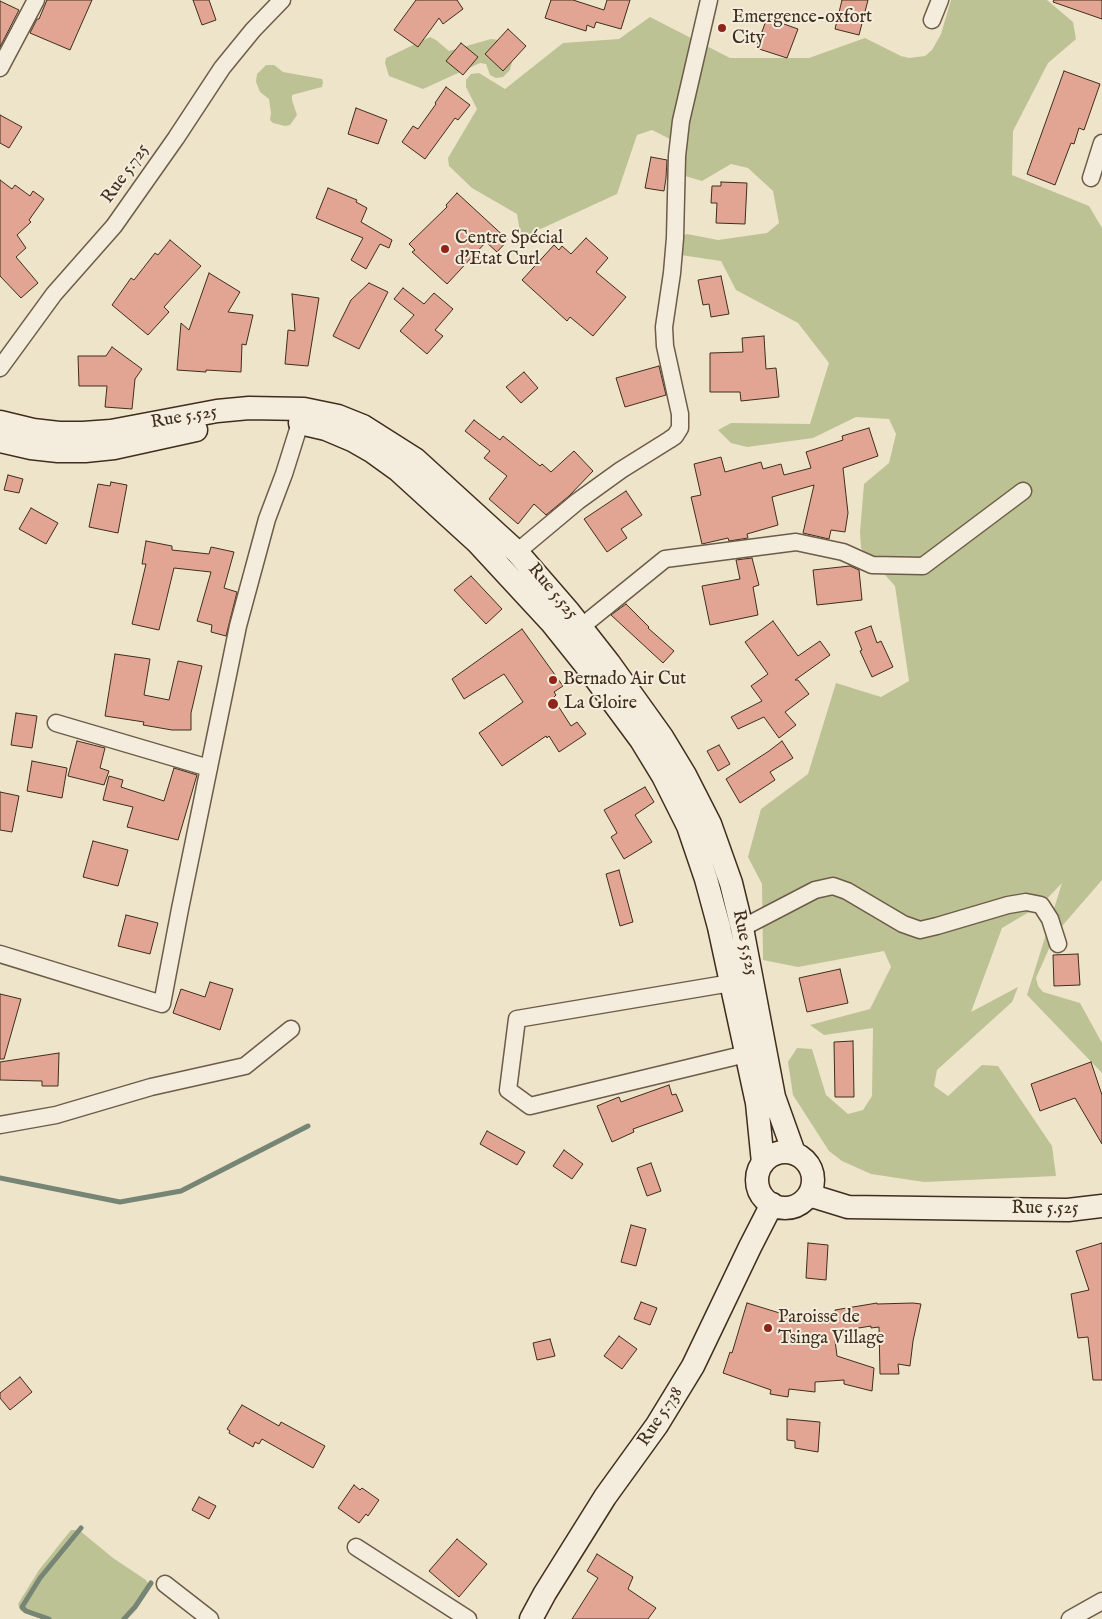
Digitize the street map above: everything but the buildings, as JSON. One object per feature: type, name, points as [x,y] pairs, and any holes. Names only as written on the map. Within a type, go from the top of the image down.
[{"type":"street","points":[[0,68],[36,0]]},
{"type":"street","name":"Rue 5.725","points":[[0,368],[54,294],[114,226],[176,138],[222,68],[253,30],[282,0]]},
{"type":"street","points":[[517,552],[578,501],[621,470],[675,436],[680,428],[680,414],[665,346],[664,327],[673,264],[677,156],[681,121],[709,0]]},
{"type":"street","points":[[932,20],[940,0]]},
{"type":"street","points":[[1091,178],[1102,143]]},
{"type":"street","name":"Rue 5.525","points":[[0,422],[19,428],[59,433],[84,433],[111,431],[217,411],[249,408],[304,409],[338,416],[363,426],[415,459],[517,552],[581,626],[609,662],[685,775],[710,824],[731,883],[742,928],[774,1097],[794,1153]]},
{"type":"street","name":"Rue 5.525","points":[[0,441],[40,449],[85,451],[114,448],[220,426],[251,423],[300,423],[326,429],[352,440],[398,470],[494,560],[551,622],[588,667],[641,740],[688,826],[706,879],[719,927],[757,1102],[763,1163]]},
{"type":"street","points":[[0,954],[162,1004],[229,669],[251,575],[267,519],[300,423]]},
{"type":"street","points":[[581,626],[665,559],[796,542],[843,552],[872,565],[923,566],[1023,491]]},
{"type":"street","points":[[56,723],[209,768]]},
{"type":"street","points":[[742,928],[815,890],[833,886],[847,891],[903,924],[920,930],[1008,905],[1026,902],[1041,905],[1050,920],[1058,944]]},
{"type":"street","points":[[731,983],[517,1018],[508,1090],[530,1106],[746,1054]]},
{"type":"street","points":[[0,1125],[56,1115],[150,1087],[245,1066],[291,1029]]},
{"type":"street","points":[[776,1153],[794,1153],[808,1163],[814,1179],[809,1195],[803,1202],[796,1206],[780,1207],[765,1199],[759,1191],[758,1173],[763,1163],[776,1153]]},
{"type":"street","name":"Rue 5.525","points":[[809,1195],[848,1207],[1068,1210],[1102,1206]]},
{"type":"street","name":"Rue 5.738","points":[[531,1619],[544,1593],[606,1497],[657,1425],[693,1366],[772,1204]]},
{"type":"street","points":[[356,1547],[468,1619]]},
{"type":"street","points":[[165,1584],[210,1619]]},
{"type":"street","points":[[1070,1619],[1102,1601]]},
{"type":"green space","points":[[951,0],[1047,0],[1073,22],[1076,39],[1048,63],[1013,131],[1012,175],[1089,206],[1102,228],[1102,880],[1056,933],[1036,978],[1038,986],[1043,992],[1080,1003],[1102,1043],[1102,1073],[1027,995],[1062,883],[1041,905],[1002,928],[971,1012],[1018,987],[1012,1002],[937,1070],[934,1086],[948,1096],[982,1065],[998,1066],[1052,1146],[1056,1176],[924,1182],[871,1174],[842,1161],[829,1151],[793,1095],[788,1062],[797,1048],[812,1049],[826,1095],[848,1114],[863,1110],[872,1096],[873,1028],[824,1035],[810,1025],[870,1009],[891,967],[884,951],[798,967],[763,960],[762,884],[748,857],[761,809],[808,774],[836,683],[881,697],[909,681],[895,586],[861,548],[860,532],[864,484],[889,463],[896,434],[889,419],[856,417],[813,438],[747,447],[731,443],[718,430],[731,423],[810,424],[829,363],[798,323],[736,290],[721,261],[674,254],[675,238],[687,234],[718,240],[767,233],[779,223],[773,191],[748,168],[731,164],[702,181],[685,176],[680,144],[652,130],[637,135],[617,194],[521,238],[517,214],[472,188],[449,166],[448,158],[477,109],[466,87],[466,80],[471,74],[479,73],[505,89],[563,43],[619,39],[650,17],[730,58],[809,58],[865,38],[909,58],[925,56],[932,50],[941,34]]},
{"type":"green space","points":[[430,37],[449,51],[491,39],[499,40],[511,54],[510,70],[503,77],[496,78],[490,75],[486,64],[480,63],[423,89],[389,76],[385,63],[386,58]]},
{"type":"green space","points":[[266,65],[274,65],[283,72],[322,79],[322,87],[292,95],[297,115],[290,125],[285,126],[273,123],[270,120],[269,99],[260,92],[256,82],[257,74]]},
{"type":"green space","points":[[71,1530],[79,1530],[113,1558],[146,1580],[150,1587],[143,1599],[126,1619],[41,1619],[20,1610],[18,1604],[39,1570]]},
{"type":"waterway","points":[[0,1178],[120,1202],[181,1191],[308,1126]]},
{"type":"waterway","points":[[49,1619],[26,1611],[22,1607],[40,1578],[81,1528]]},
{"type":"waterway","points":[[124,1619],[135,1607],[151,1583]]},
{"type":"place","name":"Emergence-oxfort City","points":[[722,28]]},
{"type":"place","name":"Centre Spécial d'Etat Curl","points":[[445,249]]},
{"type":"place","name":"Bernado Air Cut","points":[[553,680]]},
{"type":"place","name":"La Gloire","points":[[553,704]]},
{"type":"place","name":"Paroisse de Tsinga Village","points":[[768,1328]]}]
